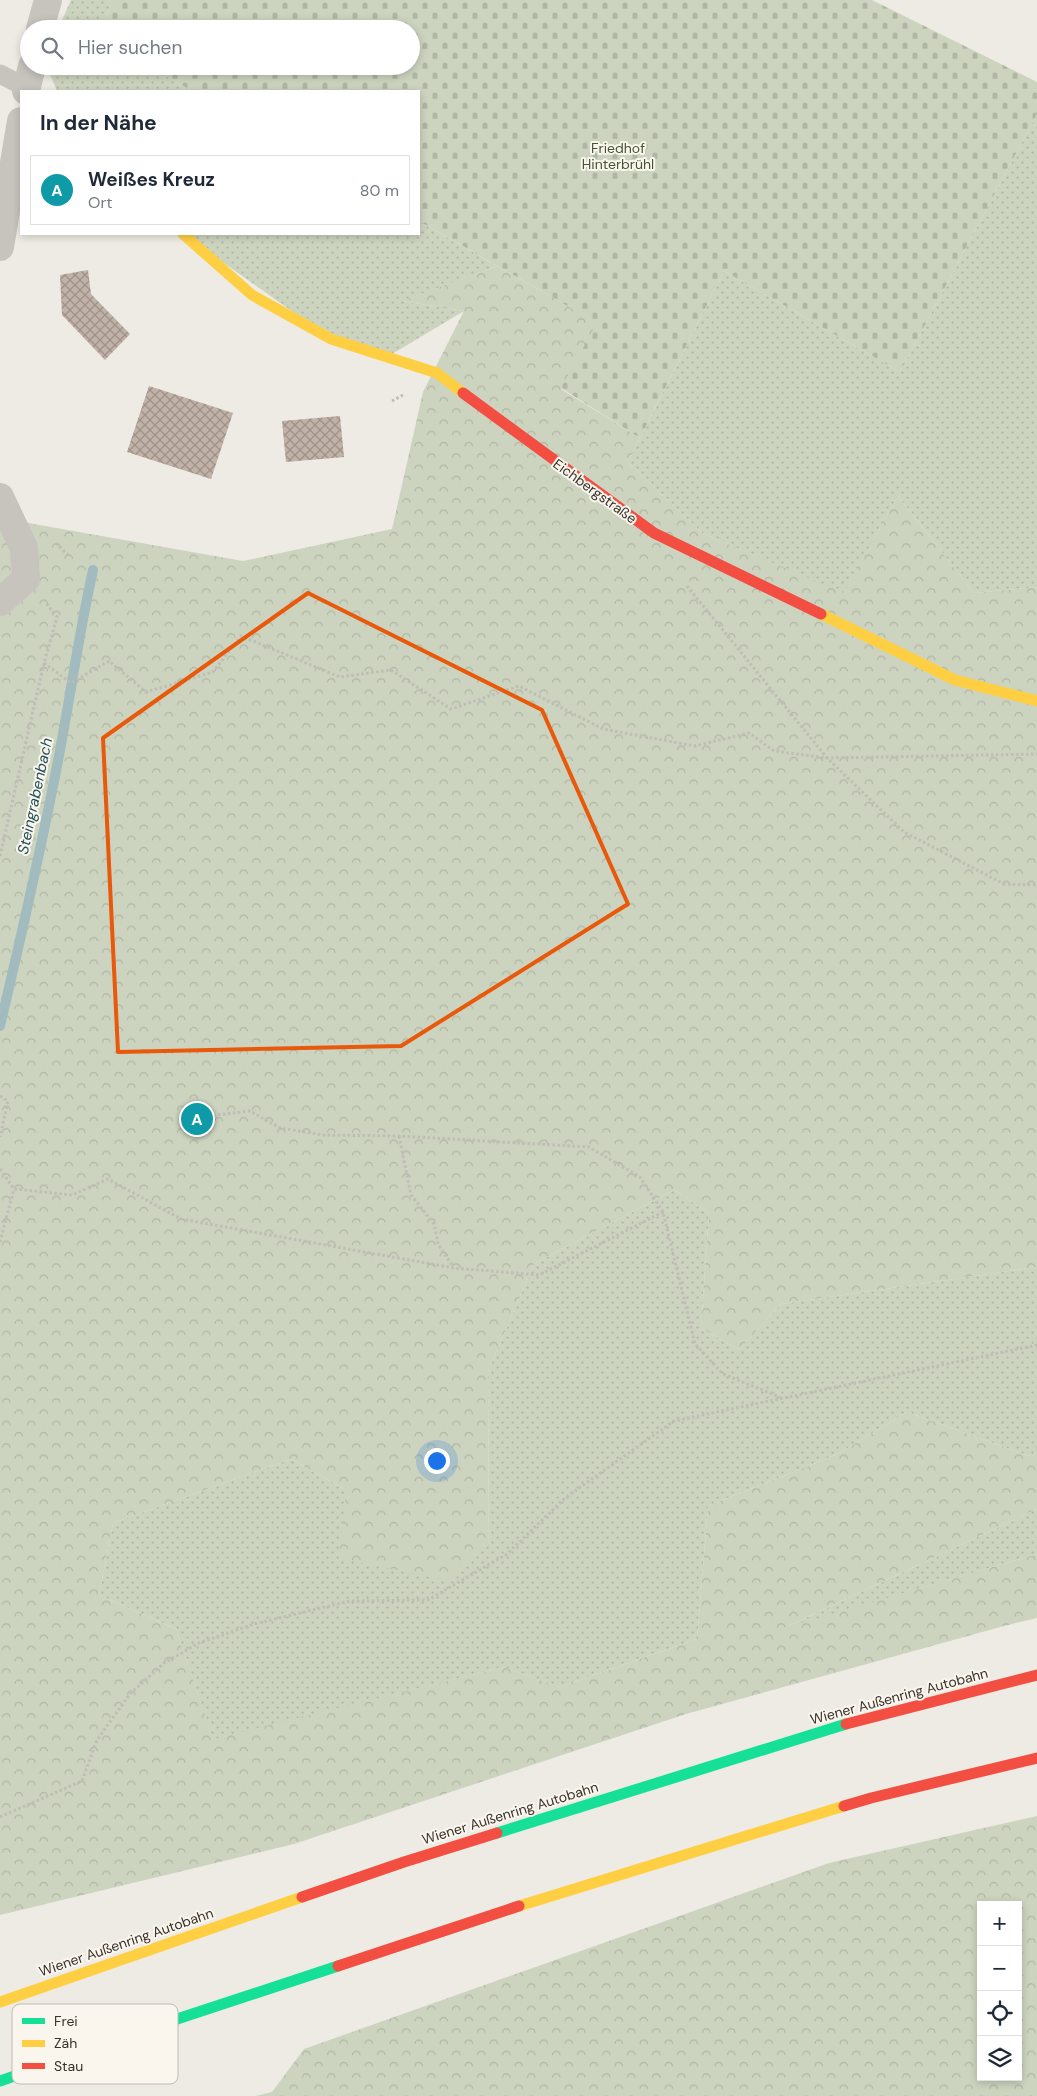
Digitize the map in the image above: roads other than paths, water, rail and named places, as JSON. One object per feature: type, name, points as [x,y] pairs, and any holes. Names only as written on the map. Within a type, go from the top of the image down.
[{"type":"main road","name":"Eichbergstraße","points":[[184,235],[252,295],[332,339],[437,373],[544,454],[654,533],[955,680],[1037,701]]},
{"type":"main road","name":"Wiener Außenring Autobahn","points":[[0,2002],[404,1862],[838,1726],[1037,1675]]},
{"type":"main road","points":[[178,2019],[528,1903],[870,1798],[1037,1758]]},
{"type":"main road","points":[[0,2080],[12,2076]]},
{"type":"street","points":[[42,20],[48,0]]},
{"type":"street","points":[[0,247],[20,127]]},
{"type":"street","points":[[0,497],[24,548],[26,580],[0,602]]},
{"type":"lane","points":[[0,74],[29,84]]},
{"type":"waterway","name":"Steingrabenbach","points":[[0,1026],[47,816],[93,570]]},
{"type":"place","name":"Weißes Kreuz","points":[[197,1119]]},
{"type":"park label","name":"Friedhof Hinterbrühl","points":[[618,156]]}]
